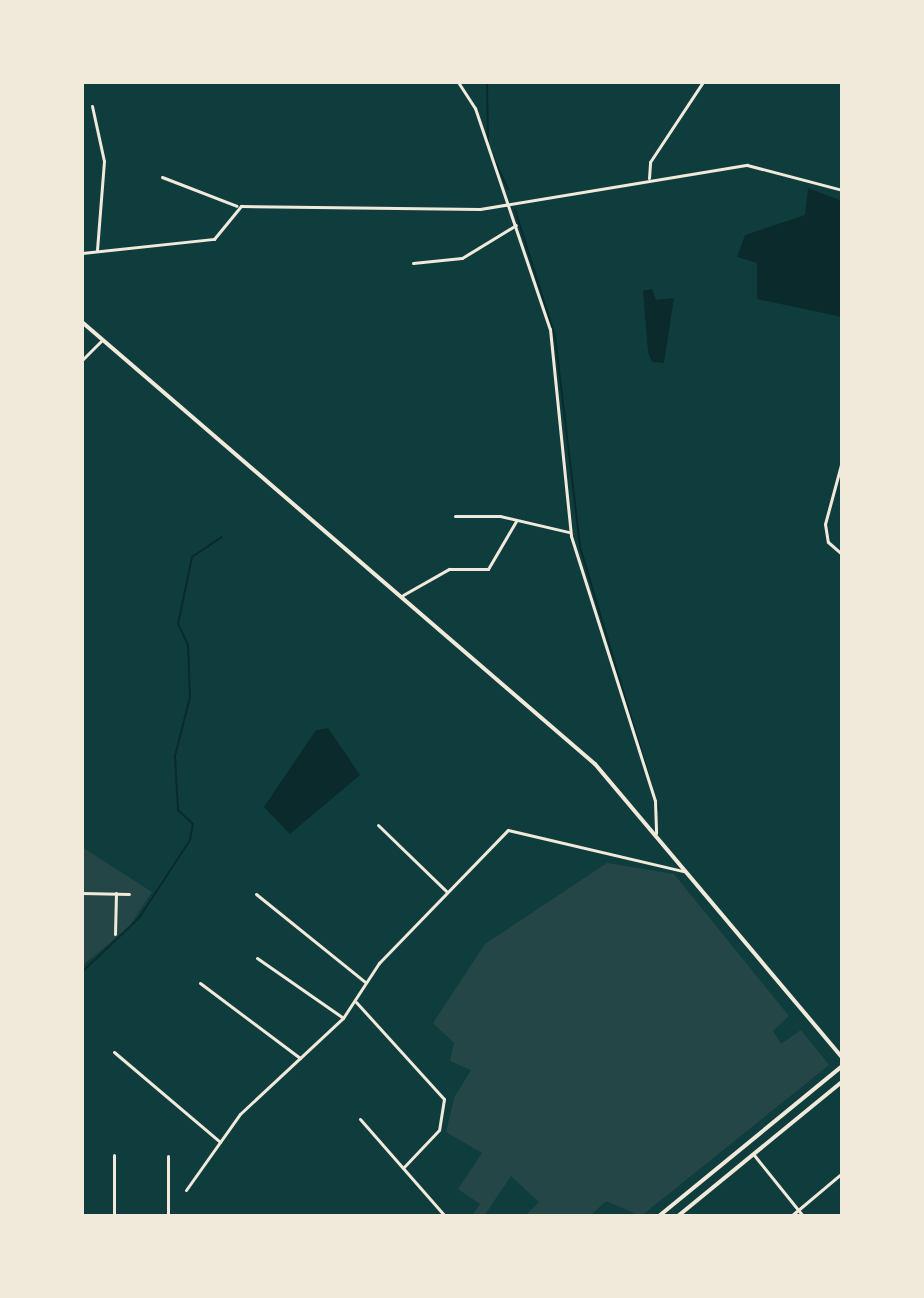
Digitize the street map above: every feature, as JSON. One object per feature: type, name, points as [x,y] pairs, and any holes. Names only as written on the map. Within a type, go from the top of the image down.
[{"type":"main road","points":[[82,322],[403,595],[595,764],[842,1057]]},
{"type":"main road","points":[[659,1216],[842,1066]]},
{"type":"main road","points":[[678,1216],[842,1082]]},
{"type":"street","points":[[458,82],[475,108],[551,336],[571,532],[655,801],[656,833]]},
{"type":"street","points":[[649,178],[650,162],[703,82]]},
{"type":"street","points":[[92,106],[104,161],[97,250]]},
{"type":"street","points":[[162,177],[241,206],[509,204],[649,178],[758,166],[842,190]]},
{"type":"street","points":[[82,253],[214,239],[241,206]]},
{"type":"street","points":[[413,263],[462,258],[516,225]]},
{"type":"street","points":[[82,360],[102,340]]},
{"type":"street","points":[[842,461],[825,524],[828,542],[842,554]]},
{"type":"street","points":[[455,516],[516,521],[571,532]]},
{"type":"street","points":[[403,595],[449,569],[488,569],[516,521]]},
{"type":"street","points":[[378,825],[446,891]]},
{"type":"street","points":[[186,1190],[220,1142],[343,1018],[366,983],[446,891],[515,828],[687,871]]},
{"type":"street","points":[[82,893],[129,894]]},
{"type":"street","points":[[115,934],[116,893]]},
{"type":"street","points":[[256,894],[366,983]]},
{"type":"street","points":[[257,958],[343,1018]]},
{"type":"street","points":[[200,983],[300,1058]]},
{"type":"street","points":[[356,1002],[444,1099],[439,1130],[403,1168]]},
{"type":"street","points":[[114,1052],[220,1142]]},
{"type":"street","points":[[360,1119],[445,1216]]},
{"type":"street","points":[[114,1155],[114,1216]]},
{"type":"street","points":[[754,1155],[803,1216]]},
{"type":"street","points":[[168,1156],[168,1216]]},
{"type":"street","points":[[791,1216],[842,1173]]},
{"type":"shaded area","points":[[808,188],[842,201],[842,317],[757,299],[757,263],[737,257],[745,235],[805,215]]},
{"type":"shaded area","points":[[652,289],[656,300],[674,298],[664,363],[652,362],[648,352],[643,291]]},
{"type":"shaded area","points":[[328,728],[360,775],[290,834],[264,807],[316,730]]},
{"type":"shaded area","points":[[82,847],[152,892],[129,927],[82,966]]},
{"type":"shaded area","points":[[607,863],[674,874],[789,1016],[773,1031],[781,1044],[801,1030],[829,1065],[641,1216],[606,1201],[590,1216],[525,1216],[539,1202],[511,1176],[484,1216],[472,1216],[480,1204],[458,1189],[482,1153],[446,1132],[454,1098],[471,1070],[450,1061],[454,1043],[433,1023],[485,944]]},
{"type":"waterway","points":[[487,82],[488,141]]},
{"type":"waterway","points":[[492,155],[508,190]]},
{"type":"waterway","points":[[515,210],[555,336],[580,547],[652,787]]},
{"type":"waterway","points":[[82,972],[139,918],[190,840],[193,824],[178,810],[175,756],[190,697],[188,645],[178,624],[192,557],[222,537]]},
{"type":"waterway","points":[[656,801],[659,811]]},
{"type":"waterway","points":[[82,991],[82,1013]]}]
